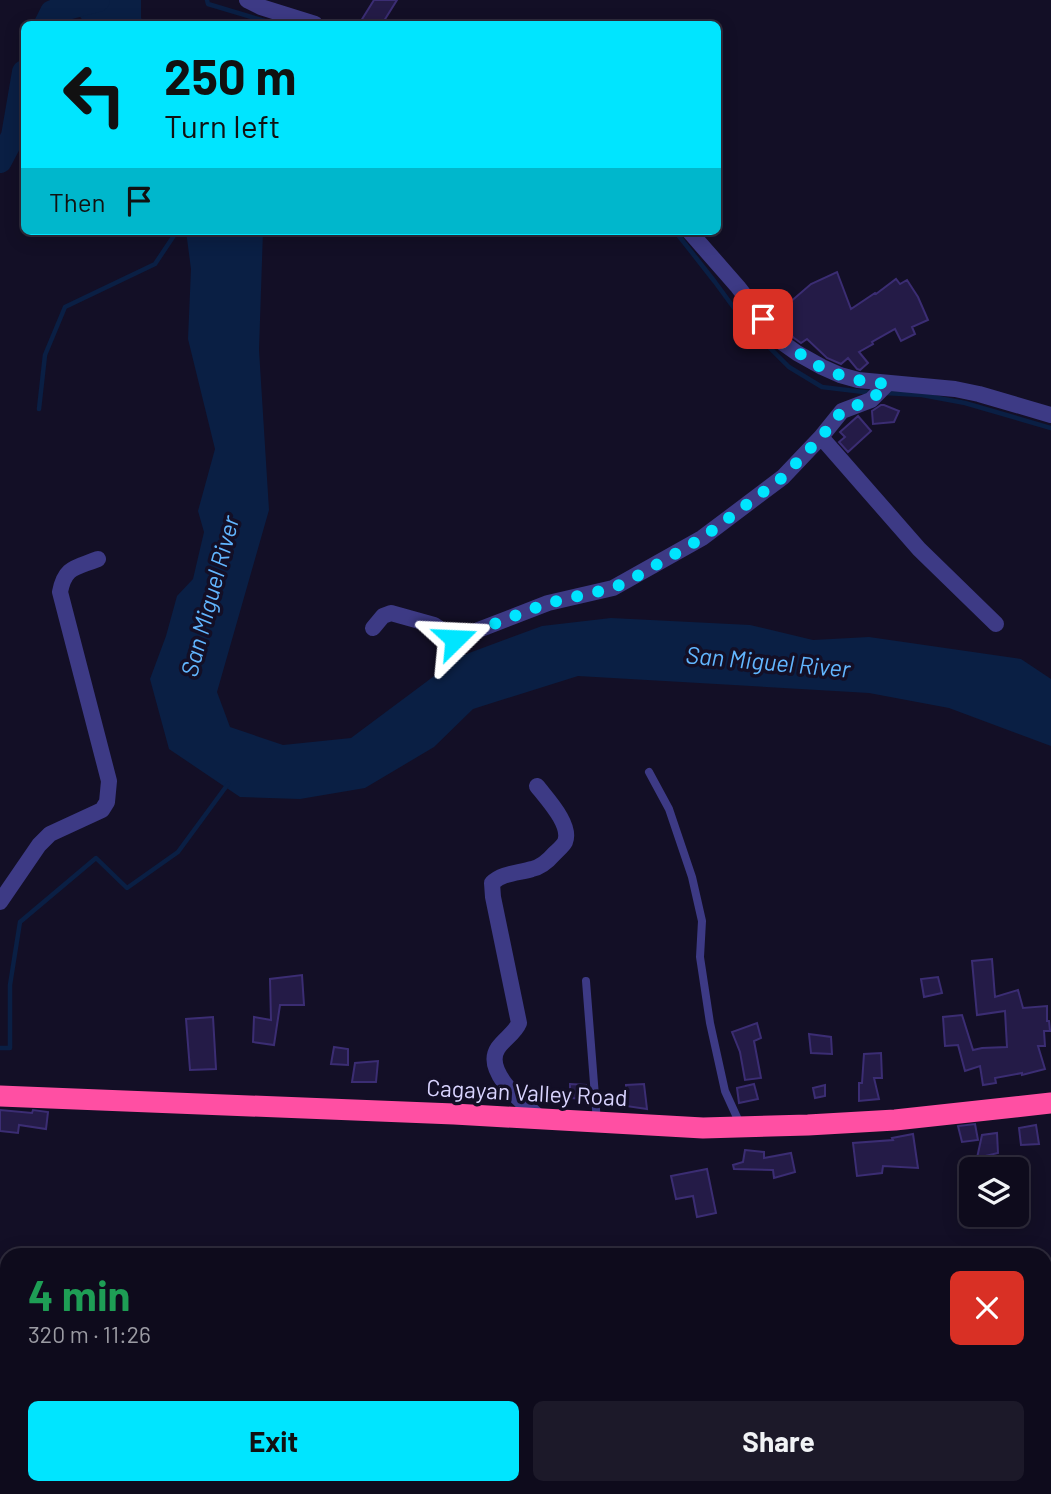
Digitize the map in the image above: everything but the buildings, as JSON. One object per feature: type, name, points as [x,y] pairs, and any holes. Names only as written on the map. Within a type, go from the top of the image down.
[{"type":"highway","name":"Cagayan Valley Road","points":[[0,1096],[703,1128],[895,1120],[1051,1103]]},
{"type":"street","points":[[247,0],[305,21]]},
{"type":"street","points":[[692,235],[780,341],[805,358],[840,375],[858,380],[955,389],[1051,415]]},
{"type":"street","points":[[373,628],[383,615],[391,613],[434,625],[455,639],[548,603],[613,588],[702,538],[783,477],[842,411],[871,400],[887,384]]},
{"type":"street","points":[[821,437],[919,549],[996,624]]},
{"type":"street","points":[[0,902],[39,845],[50,834],[102,810],[107,802],[109,781],[60,592],[63,577],[70,570],[98,559]]},
{"type":"street","points":[[537,786],[561,817],[566,834],[564,843],[549,860],[537,868],[497,878],[492,883],[519,1023],[494,1055],[498,1074],[516,1096],[541,1119]]},
{"type":"lane","points":[[649,772],[669,809],[692,877],[702,921],[700,957],[710,1023],[725,1091],[741,1127]]},
{"type":"lane","points":[[586,981],[597,1122]]},
{"type":"water","points":[[77,0],[141,0],[143,21],[83,21],[79,15]]},
{"type":"water","name":"San Miguel River","points":[[187,235],[263,235],[259,350],[269,510],[217,692],[230,727],[283,745],[351,738],[461,656],[542,626],[611,618],[750,625],[813,640],[869,637],[1021,659],[1051,679],[1051,746],[949,708],[869,693],[578,676],[473,709],[434,747],[365,788],[300,799],[240,797],[169,749],[150,679],[177,596],[193,579],[204,532],[198,511],[215,449],[188,339],[191,269]]},
{"type":"waterway","points":[[48,21],[52,12],[98,0]]},
{"type":"waterway","points":[[207,0],[208,4],[265,21]]},
{"type":"waterway","points":[[0,161],[13,136],[21,89]]},
{"type":"waterway","points":[[39,409],[45,355],[65,307],[155,264],[174,235]]},
{"type":"waterway","points":[[678,235],[745,323],[789,367],[822,387],[872,393]]},
{"type":"waterway","points":[[885,393],[922,395],[965,403],[1051,428]]},
{"type":"waterway","points":[[0,1048],[10,1048],[10,985],[20,922],[96,858],[127,888],[178,852],[228,784]]},
{"type":"route","points":[[455,639],[548,603],[613,588],[702,538],[783,477],[842,411],[871,400],[887,384],[858,380],[822,368],[780,341],[763,319]]}]
